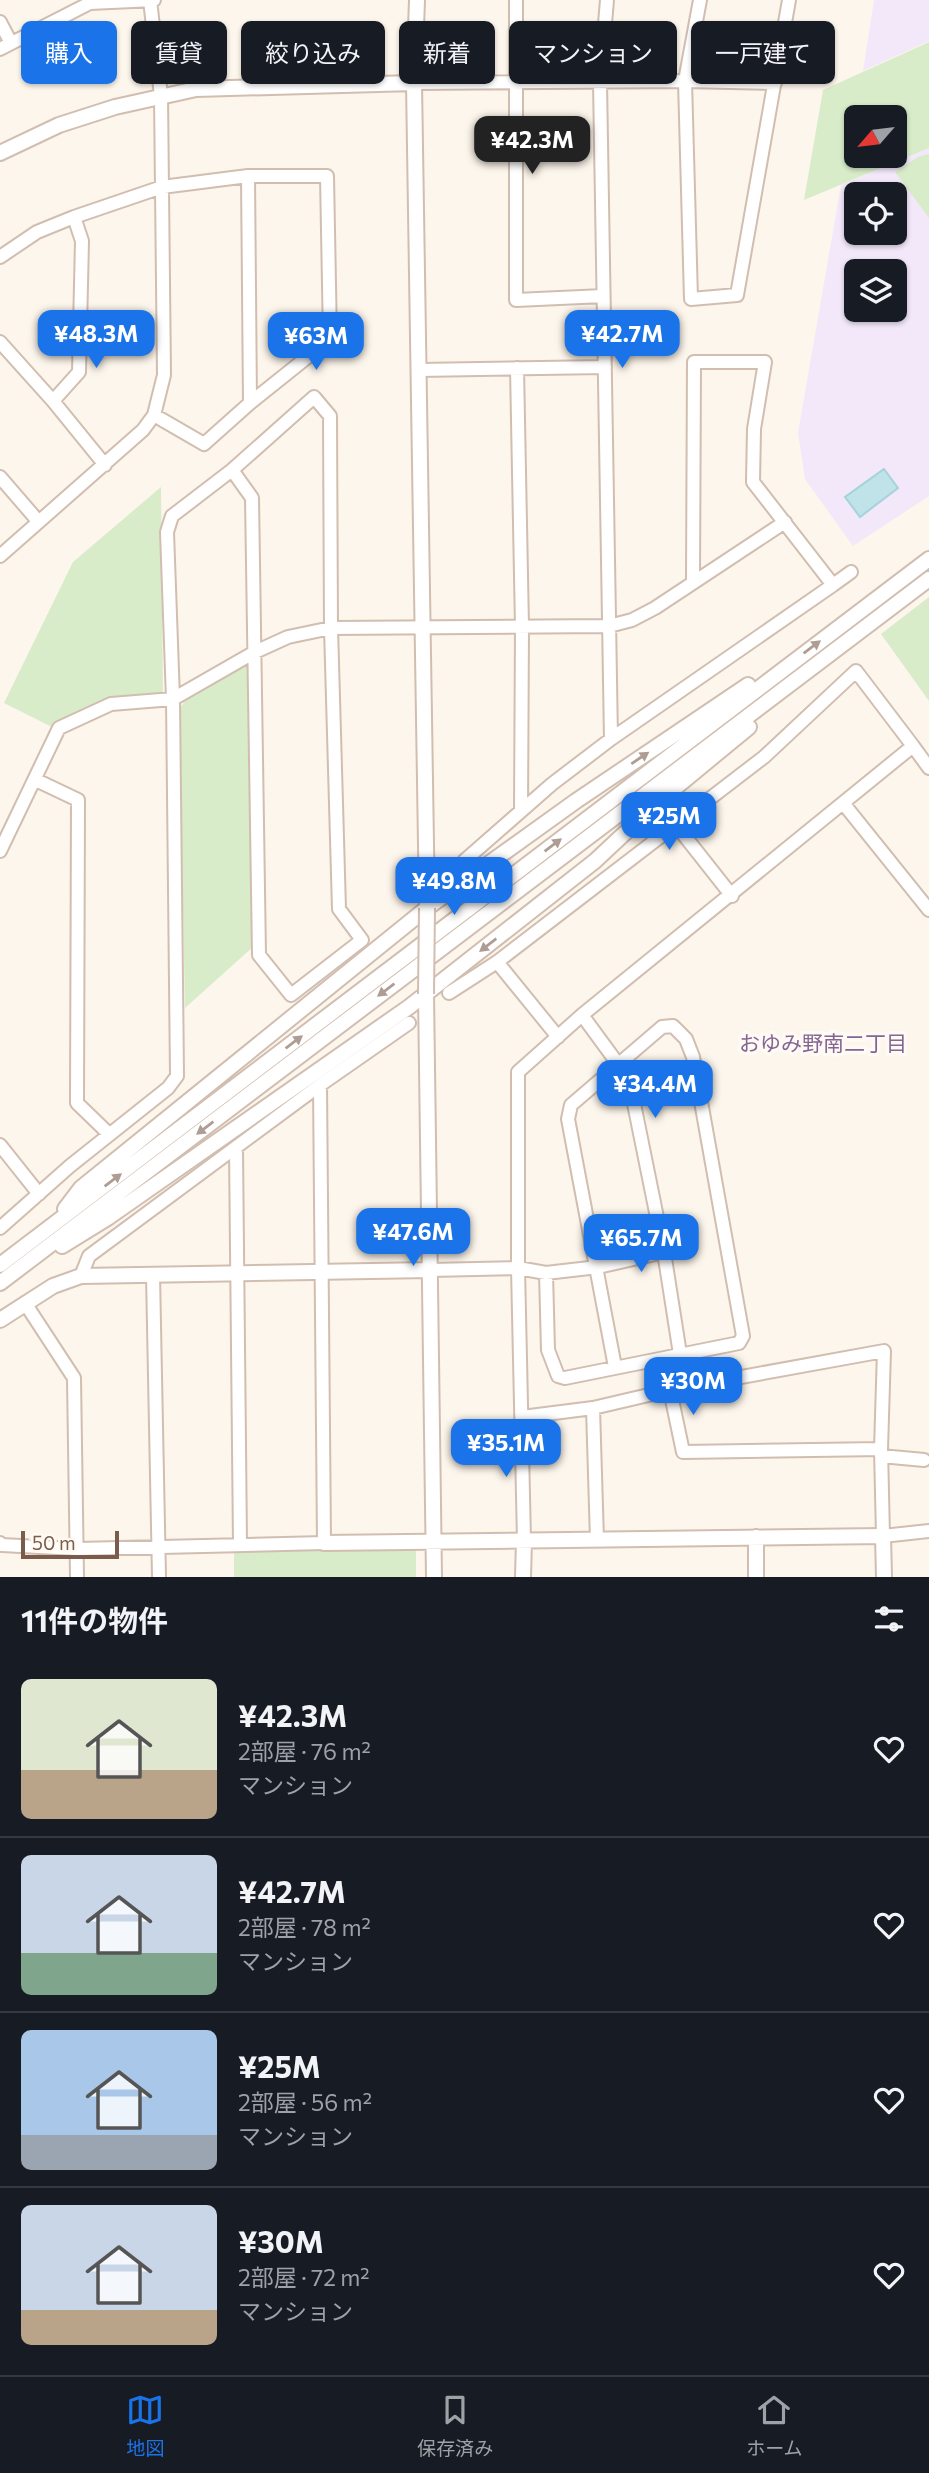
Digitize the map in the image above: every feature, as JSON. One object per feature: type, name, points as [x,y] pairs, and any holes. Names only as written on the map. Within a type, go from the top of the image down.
[{"type":"street","points":[[0,22],[6,46],[89,1],[152,0],[161,96],[164,375],[154,415],[136,438],[0,556]]},
{"type":"street","points":[[416,21],[417,0]]},
{"type":"street","points":[[515,21],[516,0]]},
{"type":"street","points":[[605,21],[607,0]]},
{"type":"street","points":[[699,0],[685,81],[691,299],[737,296],[775,84]]},
{"type":"street","points":[[785,21],[789,0]]},
{"type":"street","points":[[677,81],[691,81]]},
{"type":"street","points":[[0,153],[59,125],[115,107],[196,89],[399,83]]},
{"type":"street","points":[[414,84],[424,626],[434,1577]]},
{"type":"street","points":[[514,84],[516,300],[603,296]]},
{"type":"street","points":[[600,84],[611,739]]},
{"type":"street","points":[[248,176],[250,403]]},
{"type":"street","points":[[0,257],[37,233],[74,216],[162,187],[248,176],[327,176],[330,339],[204,444],[154,415]]},
{"type":"street","points":[[53,401],[79,372],[82,241],[74,216]]},
{"type":"street","points":[[0,342],[105,465]]},
{"type":"street","points":[[693,581],[694,362],[765,362],[754,429],[753,482],[833,585]]},
{"type":"street","points":[[419,370],[605,367]]},
{"type":"street","points":[[517,368],[522,627],[521,810]]},
{"type":"street","points":[[0,1228],[109,1134],[168,1088],[177,1076],[173,699],[167,532],[172,516],[232,470],[314,397],[330,416],[331,628],[339,909],[362,940],[291,995],[259,954],[252,498],[232,470]]},
{"type":"street","points":[[0,477],[38,521]]},
{"type":"street","points":[[0,851],[59,729],[111,704],[173,699],[255,652],[288,637],[331,628],[609,626],[632,620],[655,608],[785,522]]},
{"type":"street","points":[[0,1283],[7,1269],[51,1226],[929,559]]},
{"type":"street","points":[[464,861],[521,810],[611,739],[851,572]]},
{"type":"street","points":[[7,1269],[929,579]]},
{"type":"street","points":[[51,1226],[81,1188],[427,908],[673,735],[764,675],[785,667]]},
{"type":"street","points":[[449,993],[497,962],[764,757],[856,671],[929,768]]},
{"type":"street","points":[[7,1269],[29,1267],[109,1217],[426,994],[595,861],[658,802],[790,693],[800,678]]},
{"type":"street","points":[[523,1577],[518,1072],[582,1015],[913,746]]},
{"type":"street","points":[[36,780],[78,800],[77,1103],[109,1134]]},
{"type":"street","points":[[843,803],[929,910]]},
{"type":"street","points":[[676,825],[732,895]]},
{"type":"street","points":[[497,962],[558,1037]]},
{"type":"street","points":[[582,1015],[629,1079],[664,1252],[680,1354]]},
{"type":"street","points":[[81,1276],[89,1256],[320,1085],[410,1023]]},
{"type":"street","points":[[546,1273],[548,1350],[558,1376],[565,1378],[739,1343],[743,1336],[693,1057],[686,1039],[673,1026],[662,1027],[571,1105],[568,1119],[615,1367]]},
{"type":"street","points":[[320,1085],[324,1543]]},
{"type":"street","points":[[0,1145],[39,1194]]},
{"type":"street","points":[[236,1149],[240,1544]]},
{"type":"street","points":[[0,1320],[52,1286],[81,1276],[518,1268],[546,1273],[598,1267],[664,1252]]},
{"type":"street","points":[[153,1275],[159,1577]]},
{"type":"street","points":[[25,1303],[74,1378],[77,1577]]},
{"type":"street","points":[[522,1417],[593,1408],[884,1351],[881,1452],[884,1577]]},
{"type":"street","points":[[670,1391],[683,1452],[881,1452],[924,1460]]},
{"type":"street","points":[[593,1408],[597,1540]]},
{"type":"street","points":[[1,1545],[77,1549],[240,1544],[883,1536],[929,1531]]},
{"type":"street","points":[[756,1537],[756,1577]]},
{"type":"shaded area","points":[[874,0],[929,0],[929,41],[863,71]]},
{"type":"shaded area","points":[[929,148],[929,496],[853,546],[805,479],[798,433],[841,185],[844,184],[844,245],[907,245],[907,182],[848,182],[881,168],[907,168],[907,157]]},
{"type":"green space","points":[[929,42],[929,148],[907,157],[907,105],[844,105],[844,168],[881,168],[804,200],[823,90]]},
{"type":"green space","points":[[929,154],[929,218],[907,188],[907,182],[902,182],[895,172],[907,168],[907,164]]},
{"type":"green space","points":[[161,487],[163,696],[119,698],[54,728],[4,703],[73,562]]},
{"type":"green space","points":[[929,597],[929,701],[881,634]]},
{"type":"green space","points":[[253,662],[254,946],[185,1008],[179,709],[185,701]]},
{"type":"green space","points":[[234,1548],[416,1548],[416,1577],[234,1577]]},
{"type":"water","points":[[884,469],[898,488],[860,517],[845,497]]},
{"type":"district","name":"おゆみ野南二丁目","points":[[823,1044]]}]
